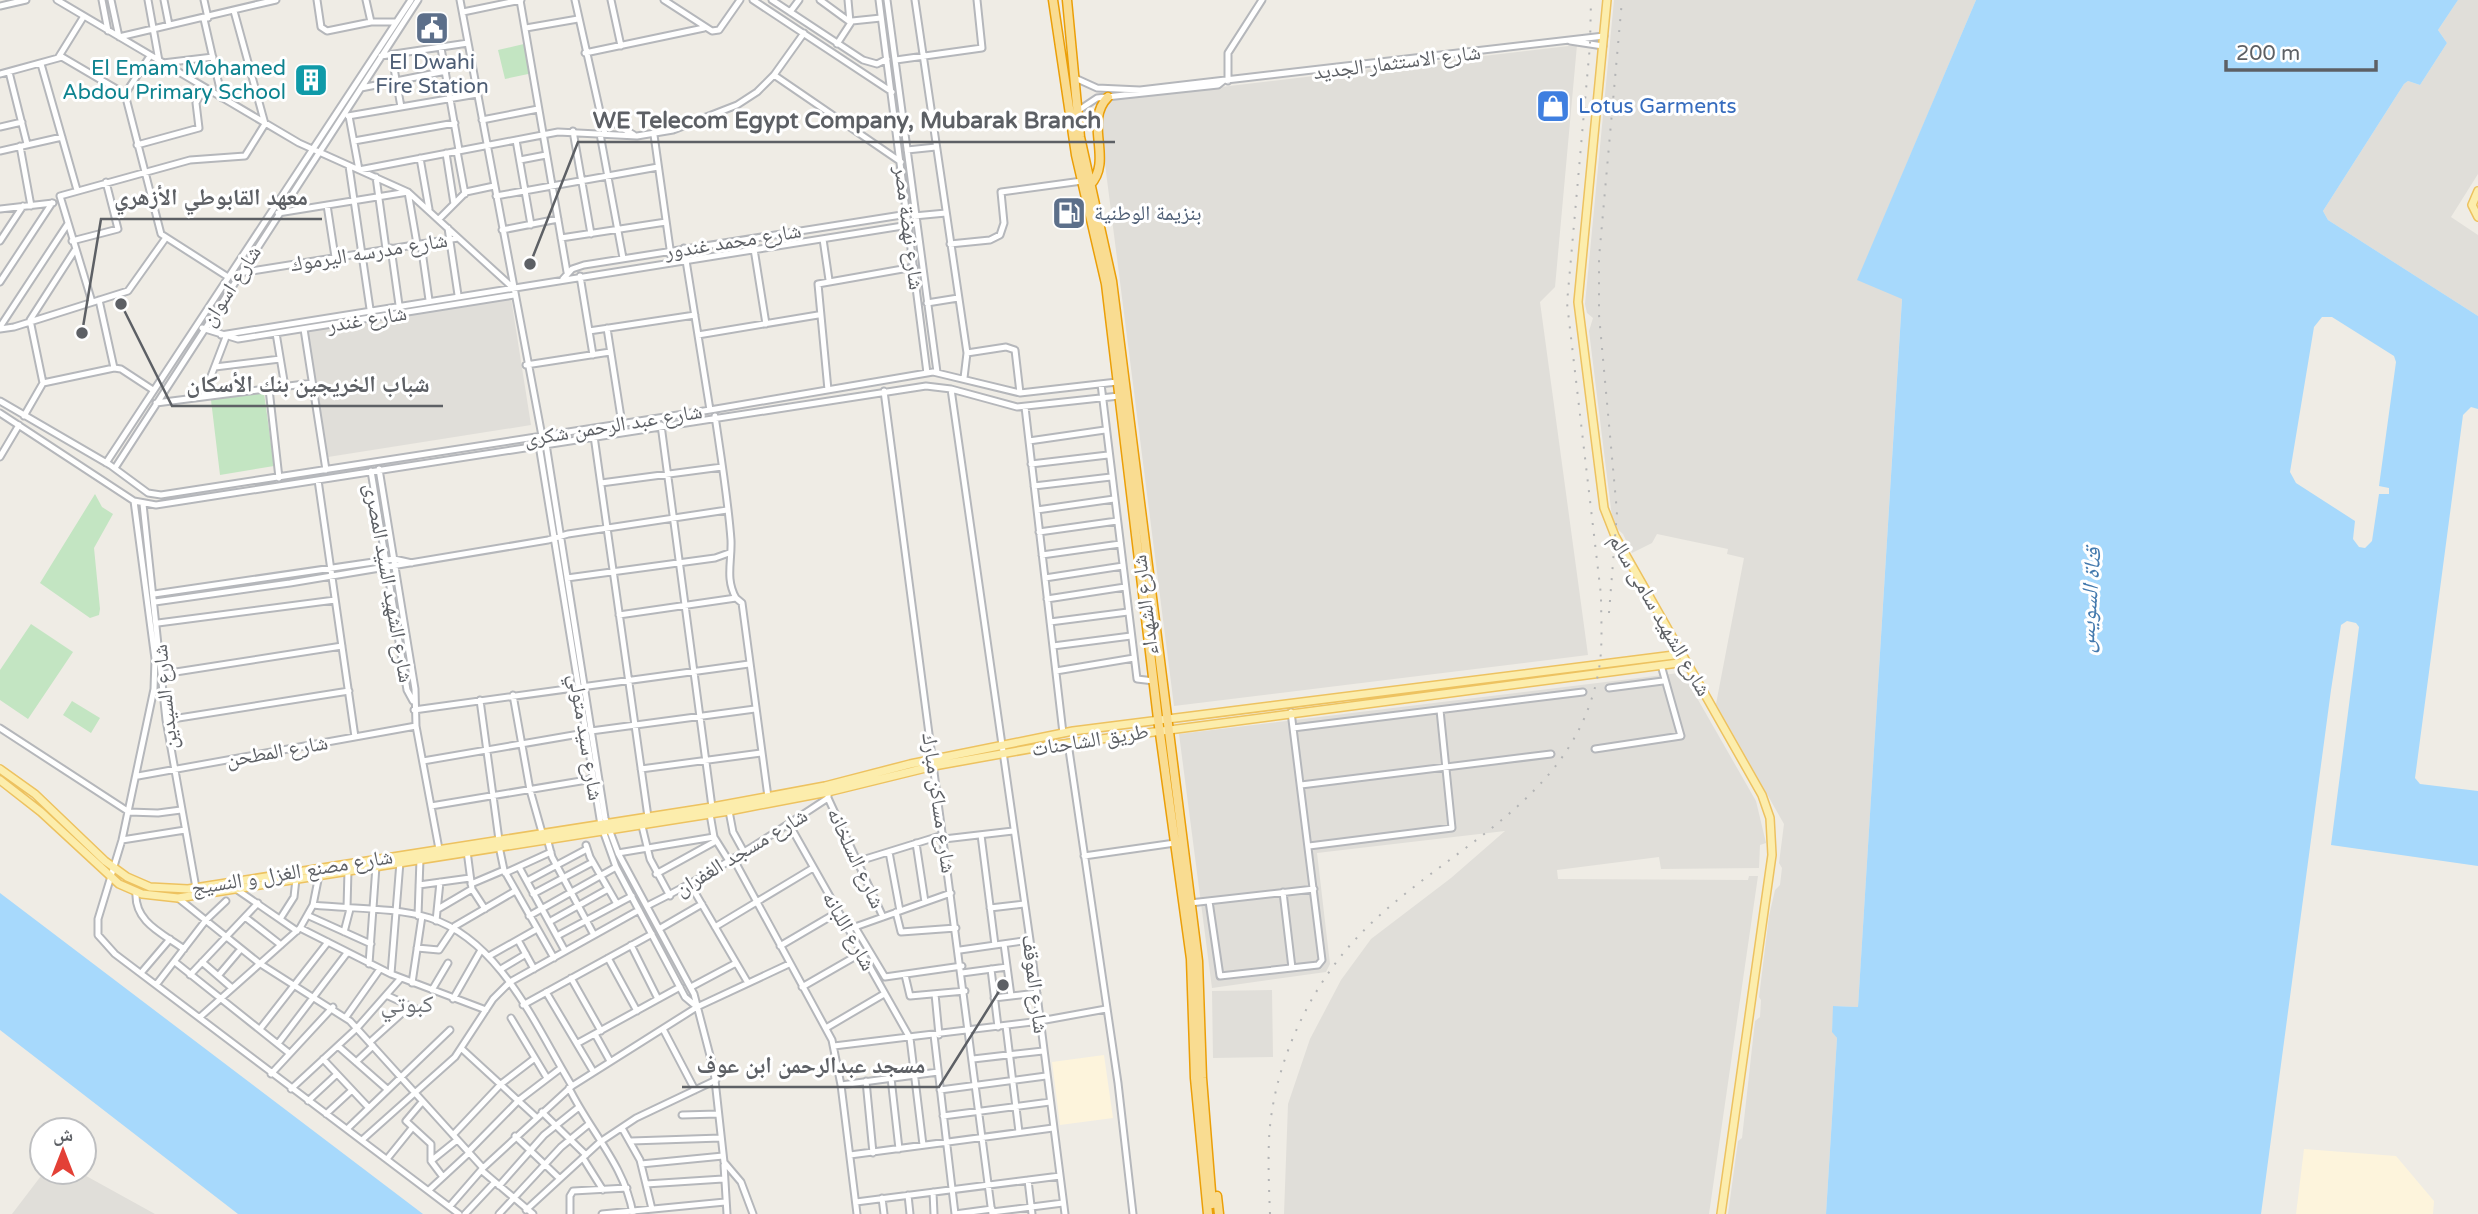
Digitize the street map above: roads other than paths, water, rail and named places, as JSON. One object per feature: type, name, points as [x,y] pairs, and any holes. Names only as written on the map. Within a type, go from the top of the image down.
[{"type":"highway","name":"شارع الشهداء","points":[[1067,0],[1086,183],[1112,281],[1175,843],[1191,959],[1195,1078],[1208,1212]]},
{"type":"highway","name":"شارع الشهداء","points":[[1055,2],[1101,254],[1148,603],[1154,681],[1190,903],[1199,975],[1209,1164],[1208,1212]]},
{"type":"highway","points":[[1086,183],[1100,172],[1097,115],[1109,93]]},
{"type":"highway","points":[[1209,1164],[1219,1214]]},
{"type":"main road","name":"شارع الشهيد سامى سالم","points":[[1607,0],[1579,282],[1581,342],[1606,518],[1762,795],[1770,818],[1773,842],[1721,1214]]},
{"type":"main road","points":[[2478,191],[2472,202],[2478,217]]},
{"type":"main road","name":"طريق الشاحنات","points":[[1000,750],[1054,734],[1291,712],[1682,654]]},
{"type":"main road","name":"طريق الشاحنات","points":[[605,827],[642,826],[768,797],[1000,750],[1056,745],[1310,700],[1686,662]]},
{"type":"main road","points":[[1336,697],[1338,706]]},
{"type":"main road","points":[[1310,700],[1312,709]]},
{"type":"main road","points":[[1054,734],[1056,745]]},
{"type":"main road","points":[[1037,738],[1040,747]]},
{"type":"main road","name":"طريق الشاحنات","points":[[499,843],[605,827],[648,817],[729,811],[828,795],[933,763]]},
{"type":"main road","name":"شارع مصنع الغزل و النسيج","points":[[0,769],[44,802],[115,868],[150,887],[196,888],[439,849],[499,843]]},
{"type":"main road","name":"شارع مصنع الغزل و النسيج","points":[[0,780],[33,805],[111,879],[136,892],[178,898],[467,851],[499,843]]},
{"type":"street","points":[[0,6],[26,0]]},
{"type":"street","points":[[57,0],[265,124],[315,151],[408,192],[512,287]]},
{"type":"street","points":[[103,0],[108,31]]},
{"type":"street","points":[[111,0],[119,37]]},
{"type":"street","points":[[148,0],[161,62]]},
{"type":"street","points":[[164,0],[169,25]]},
{"type":"street","points":[[204,0],[222,99]]},
{"type":"street","points":[[119,37],[276,0]]},
{"type":"street","points":[[317,0],[321,25],[325,31],[371,22],[399,24]]},
{"type":"street","points":[[366,0],[371,22]]},
{"type":"street","name":"شارع اسوان","points":[[106,463],[399,24],[418,0]]},
{"type":"street","points":[[460,0],[526,365],[542,436]]},
{"type":"street","points":[[463,12],[491,3],[521,0],[567,272],[563,279]]},
{"type":"street","points":[[575,0],[601,115],[608,177],[623,258]]},
{"type":"street","points":[[611,0],[621,46]]},
{"type":"street","points":[[664,0],[704,29]]},
{"type":"street","points":[[586,53],[704,29],[719,30],[740,0]]},
{"type":"street","points":[[753,0],[892,92]]},
{"type":"street","points":[[772,0],[870,63],[880,63],[887,59]]},
{"type":"street","points":[[790,12],[799,0]]},
{"type":"street","points":[[820,0],[850,22],[881,18]]},
{"type":"street","points":[[837,44],[850,22],[848,0]]},
{"type":"street","name":"شارع نهضة مصر","points":[[878,0],[901,162],[937,372]]},
{"type":"street","name":"شارع نهضة مصر","points":[[887,0],[906,150],[911,215],[909,225],[927,373]]},
{"type":"street","points":[[915,0],[967,353],[964,378]]},
{"type":"street","points":[[895,60],[982,48],[977,0]]},
{"type":"street","points":[[1225,81],[1228,52],[1262,0]]},
{"type":"street","name":"شارع اسوان","points":[[399,24],[408,2]]},
{"type":"street","points":[[92,302],[66,225],[60,202],[62,194],[193,160],[245,156],[265,124],[234,11]]},
{"type":"street","points":[[57,59],[84,16]]},
{"type":"street","points":[[526,28],[578,19]]},
{"type":"street","points":[[359,170],[573,131],[654,135],[737,105],[757,92],[774,75],[804,33]]},
{"type":"street","points":[[816,41],[821,33]]},
{"type":"street","name":"شارع الاستثمار الجديد","points":[[1077,112],[1091,99],[1109,93],[1218,85],[1225,81],[1604,36]]},
{"type":"street","name":"شارع الاستثمار الجديد","points":[[1570,41],[1603,46]]},
{"type":"street","points":[[379,55],[392,57],[468,43]]},
{"type":"street","points":[[441,48],[465,194]]},
{"type":"street","name":"شارع اسوان","points":[[115,468],[315,151],[361,88],[379,55]]},
{"type":"street","points":[[125,94],[150,56]]},
{"type":"street","points":[[161,62],[213,57]]},
{"type":"street","points":[[392,57],[401,107]]},
{"type":"street","points":[[0,74],[57,59],[69,60],[125,94],[159,231],[165,239],[228,278]]},
{"type":"street","points":[[41,64],[77,190]]},
{"type":"street","points":[[361,88],[446,71]]},
{"type":"street","points":[[9,72],[27,144]]},
{"type":"street","points":[[774,75],[901,162]]},
{"type":"street","name":"شارع الاستثمار الجديد","points":[[1074,77],[1109,93]]},
{"type":"street","points":[[137,145],[199,128],[195,103],[204,88]]},
{"type":"street","points":[[342,117],[477,94]]},
{"type":"street","points":[[482,120],[538,109]]},
{"type":"street","points":[[601,115],[638,136]]},
{"type":"street","points":[[349,116],[359,170]]},
{"type":"street","points":[[0,127],[22,122]]},
{"type":"street","points":[[354,141],[455,123]]},
{"type":"street","points":[[573,131],[591,234]]},
{"type":"street","points":[[654,135],[672,262]]},
{"type":"street","points":[[0,151],[62,137]]},
{"type":"street","points":[[516,140],[531,225]]},
{"type":"street","points":[[20,146],[31,206]]},
{"type":"street","points":[[906,150],[936,147]]},
{"type":"street","points":[[446,153],[454,204]]},
{"type":"street","points":[[520,160],[546,155]]},
{"type":"street","points":[[420,158],[429,209]]},
{"type":"street","points":[[349,166],[370,309]]},
{"type":"street","points":[[496,197],[658,167]]},
{"type":"street","points":[[376,177],[399,305]]},
{"type":"street","points":[[72,241],[118,229],[106,182]]},
{"type":"street","points":[[950,244],[990,240],[1000,235],[1004,223],[1001,192],[1086,183]]},
{"type":"street","points":[[439,219],[465,194],[494,186]]},
{"type":"street","points":[[278,213],[408,192]]},
{"type":"street","points":[[408,192],[429,300]]},
{"type":"street","points":[[0,209],[60,202]]},
{"type":"street","points":[[0,282],[52,203]]},
{"type":"street","points":[[327,205],[335,257]]},
{"type":"street","points":[[0,242],[23,206]]},
{"type":"street","name":"شارع محمد غندور","points":[[567,272],[578,266],[670,250],[911,215],[946,213]]},
{"type":"street","points":[[502,230],[558,219]]},
{"type":"street","points":[[561,238],[666,222]]},
{"type":"street","points":[[0,328],[66,225]]},
{"type":"street","name":"شارع محمد غندور","points":[[512,287],[909,225]]},
{"type":"street","points":[[448,228],[458,295]]},
{"type":"street","name":"شارع مدرسه اليرموك","points":[[239,273],[458,238]]},
{"type":"street","points":[[0,328],[14,327],[132,288],[165,239]]},
{"type":"street","points":[[823,239],[829,280]]},
{"type":"street","points":[[684,248],[710,410]]},
{"type":"street","points":[[754,249],[766,324]]},
{"type":"street","points":[[24,416],[43,383],[30,320],[75,250]]},
{"type":"street","points":[[828,390],[818,315],[818,284],[914,267]]},
{"type":"street","points":[[580,276],[593,355]]},
{"type":"street","name":"شارع غندر","points":[[224,336],[370,309],[512,287]]},
{"type":"street","name":"شارع غندر","points":[[197,324],[203,329],[224,336],[276,333],[514,295]]},
{"type":"street","points":[[927,303],[958,298]]},
{"type":"street","points":[[99,300],[114,369]]},
{"type":"street","points":[[589,331],[695,315]]},
{"type":"street","points":[[698,335],[818,315]]},
{"type":"street","points":[[607,328],[622,424]]},
{"type":"street","points":[[304,329],[326,470]]},
{"type":"street","points":[[276,333],[285,387]]},
{"type":"street","points":[[923,335],[931,334]]},
{"type":"street","points":[[203,397],[224,336]]},
{"type":"street","points":[[967,353],[1006,347],[1015,350],[1020,393]]},
{"type":"street","points":[[526,365],[610,352]]},
{"type":"street","points":[[215,367],[281,359]]},
{"type":"street","points":[[43,383],[114,369],[124,371],[153,390]]},
{"type":"street","name":"شارع عبد الرحمن شكرى","points":[[0,401],[67,443],[115,468],[148,493],[183,492],[299,475],[927,373],[937,372],[1020,393],[1117,382]]},
{"type":"street","points":[[156,403],[312,383]]},
{"type":"street","points":[[1101,384],[1134,658],[1139,681],[1154,681]]},
{"type":"street","points":[[984,399],[988,385]]},
{"type":"street","name":"شارع عبد الرحمن شكرى","points":[[143,504],[208,498],[715,416],[926,386],[951,389],[999,403],[1025,407],[1119,396]]},
{"type":"street","points":[[269,389],[279,478]]},
{"type":"street","name":"شارع الموقف","points":[[951,389],[1000,750],[1030,940],[1065,1214]]},
{"type":"street","points":[[999,403],[999,395],[1003,390]]},
{"type":"street","name":"شارع مساكن مبارك","points":[[884,391],[960,950],[992,1212]]},
{"type":"street","points":[[811,393],[813,402]]},
{"type":"street","points":[[796,396],[799,404]]},
{"type":"street","points":[[1025,407],[1063,733]]},
{"type":"street","points":[[0,413],[134,501],[143,504]]},
{"type":"street","points":[[715,416],[727,510],[731,590],[742,603],[768,797]]},
{"type":"street","points":[[0,457],[19,425]]},
{"type":"street","points":[[661,425],[715,839],[757,902],[834,1046],[858,1214]]},
{"type":"street","points":[[43,440],[49,436],[48,430]]},
{"type":"street","points":[[1028,441],[1105,430]]},
{"type":"street","points":[[594,436],[648,817]]},
{"type":"street","points":[[61,451],[67,443]]},
{"type":"street","name":"شارع سيد متولي","points":[[547,444],[557,537],[567,578],[581,685]]},
{"type":"street","name":"شارع سيد متولي","points":[[539,445],[605,827],[691,987],[716,1080],[724,1159],[742,1184],[752,1214]]},
{"type":"street","points":[[440,452],[441,461]]},
{"type":"street","points":[[1031,464],[1108,454]]},
{"type":"street","name":"شارع الشهيد السيد المصرى","points":[[378,462],[415,689],[413,701],[416,726],[439,849]]},
{"type":"street","name":"شارع الشهيد السيد المصرى","points":[[369,463],[407,690],[413,701]]},
{"type":"street","points":[[601,482],[722,467]]},
{"type":"street","points":[[299,475],[300,483]]},
{"type":"street","points":[[1034,486],[1111,477]]},
{"type":"street","points":[[318,480],[355,737]]},
{"type":"street","points":[[205,488],[204,494],[208,498]]},
{"type":"street","points":[[183,492],[191,495],[191,500]]},
{"type":"street","points":[[1037,510],[1114,499]]},
{"type":"street","name":"شارع السيدين","points":[[134,501],[155,659],[154,689],[138,776],[115,868],[98,919],[98,935],[115,954],[141,973]]},
{"type":"street","name":"شارع السيدين","points":[[143,504],[158,623],[166,720],[196,888]]},
{"type":"street","points":[[154,594],[331,568],[412,563],[727,510]]},
{"type":"street","points":[[1039,532],[1117,521]]},
{"type":"street","points":[[1042,555],[1120,544]]},
{"type":"street","points":[[567,578],[724,556],[730,552]]},
{"type":"street","points":[[155,602],[332,576],[386,564]]},
{"type":"street","points":[[1045,578],[1123,566]]},
{"type":"street","points":[[1047,599],[1125,587]]},
{"type":"street","points":[[619,615],[736,598]]},
{"type":"street","points":[[158,623],[335,600]]},
{"type":"street","points":[[1050,622],[1128,612]]},
{"type":"street","points":[[1053,646],[1132,636]]},
{"type":"street","points":[[163,674],[342,646]]},
{"type":"street","points":[[1056,671],[1134,658]]},
{"type":"street","points":[[414,710],[749,664]]},
{"type":"street","points":[[1595,749],[1680,738],[1678,719],[1663,681],[1661,665]]},
{"type":"street","points":[[1609,688],[1663,681]]},
{"type":"street","points":[[166,720],[349,691]]},
{"type":"street","points":[[1293,728],[1583,692]]},
{"type":"street","points":[[513,695],[530,790],[544,837],[594,935]]},
{"type":"street","points":[[480,700],[504,872],[554,958]]},
{"type":"street","points":[[422,761],[588,732],[755,709]]},
{"type":"street","points":[[1308,846],[1452,828],[1440,710]]},
{"type":"street","points":[[1209,901],[1220,976],[1318,965],[1322,960],[1291,712]]},
{"type":"street","name":"شارع المطحن","points":[[138,776],[416,726]]},
{"type":"street","points":[[0,728],[129,812],[158,813],[181,810]]},
{"type":"street","name":"شارع سيد متولي","points":[[588,732],[593,779],[617,867],[680,987],[697,1007]]},
{"type":"street","points":[[1068,743],[1133,1214]]},
{"type":"street","points":[[641,769],[761,753]]},
{"type":"street","points":[[1301,785],[1551,754]]},
{"type":"street","points":[[431,806],[593,779]]},
{"type":"street","name":"شارع مسجد الغفران","points":[[647,906],[670,896],[731,860],[789,824],[828,795]]},
{"type":"street","name":"شارع السلخانه","points":[[828,795],[883,917]]},
{"type":"street","points":[[729,811],[733,832],[744,852]]},
{"type":"street","name":"شارع اللبانه","points":[[789,824],[910,1038]]},
{"type":"street","points":[[642,826],[646,849],[656,874],[670,896]]},
{"type":"street","points":[[122,840],[185,830]]},
{"type":"street","points":[[859,861],[944,837],[1013,831]]},
{"type":"street","points":[[981,835],[995,945]]},
{"type":"street","points":[[618,853],[715,839]]},
{"type":"street","points":[[656,874],[715,839]]},
{"type":"street","points":[[916,843],[925,902]]},
{"type":"street","points":[[1084,856],[1175,843]]},
{"type":"street","points":[[527,881],[587,847],[617,904]]},
{"type":"street","points":[[467,851],[471,884],[485,909]]},
{"type":"street","points":[[438,909],[471,884],[551,852]]},
{"type":"street","points":[[888,852],[901,932],[956,928]]},
{"type":"street","points":[[412,983],[420,916],[420,859]]},
{"type":"street","points":[[391,974],[400,862]]},
{"type":"street","points":[[533,894],[593,862]]},
{"type":"street","points":[[369,964],[376,866]]},
{"type":"street","points":[[519,867],[565,951]]},
{"type":"street","points":[[529,916],[617,867]]},
{"type":"street","points":[[715,926],[813,869]]},
{"type":"street","points":[[344,932],[348,909],[348,870]]},
{"type":"street","points":[[200,1017],[299,930],[313,905],[318,875]]},
{"type":"street","points":[[280,919],[293,897],[296,879]]},
{"type":"street","points":[[419,885],[440,882],[471,884]]},
{"type":"street","points":[[436,921],[440,882]]},
{"type":"street","points":[[690,884],[748,983]]},
{"type":"street","points":[[236,888],[299,930],[412,983],[486,1010]]},
{"type":"street","points":[[549,922],[608,889]]},
{"type":"street","points":[[1190,903],[1314,889]]},
{"type":"street","points":[[417,948],[439,950],[452,930],[515,891]]},
{"type":"street","points":[[136,892],[135,905],[139,916],[184,949]]},
{"type":"street","points":[[1283,892],[1292,968]]},
{"type":"street","points":[[848,929],[951,893]]},
{"type":"street","points":[[557,936],[632,896]]},
{"type":"street","points":[[178,898],[240,950],[346,1017],[482,1169],[533,1214]]},
{"type":"street","points":[[156,985],[206,920],[226,901]]},
{"type":"street","points":[[190,975],[258,904]]},
{"type":"street","points":[[659,929],[702,904]]},
{"type":"street","points":[[990,908],[1024,904]]},
{"type":"street","points":[[313,905],[420,916],[452,930],[489,956],[510,982],[561,1068],[579,1107],[619,1169],[627,1188],[632,1212]]},
{"type":"street","points":[[362,1140],[462,1049],[486,1010],[510,982],[639,910]]},
{"type":"street","points":[[780,946],[838,912]]},
{"type":"street","points":[[309,916],[371,944]]},
{"type":"street","points":[[245,917],[281,945]]},
{"type":"street","points":[[855,926],[883,976],[889,978],[1007,967]]},
{"type":"street","points":[[489,956],[537,929]]},
{"type":"street","points":[[523,1005],[652,933]]},
{"type":"street","points":[[170,939],[141,973],[459,1214]]},
{"type":"street","points":[[518,940],[534,969]]},
{"type":"street","points":[[960,950],[1030,940]]},
{"type":"street","points":[[260,1029],[328,942]]},
{"type":"street","points":[[1004,944],[1011,996]]},
{"type":"street","points":[[631,945],[658,999]]},
{"type":"street","points":[[802,987],[862,954],[866,947]]},
{"type":"street","points":[[218,976],[240,950]]},
{"type":"street","points":[[453,999],[481,950]]},
{"type":"street","points":[[280,1041],[347,953]]},
{"type":"street","points":[[501,969],[526,954]]},
{"type":"street","points":[[608,958],[637,1011]]},
{"type":"street","points":[[175,962],[289,1053]]},
{"type":"street","points":[[202,962],[232,988]]},
{"type":"street","points":[[691,987],[736,962]]},
{"type":"street","points":[[432,990],[448,963]]},
{"type":"street","points":[[450,1206],[515,1136],[571,1087],[697,1007],[789,964]]},
{"type":"street","points":[[346,1017],[380,969]]},
{"type":"street","points":[[991,970],[998,1027]]},
{"type":"street","points":[[905,975],[910,996],[965,991]]},
{"type":"street","points":[[291,1089],[357,1028],[401,978]]},
{"type":"street","points":[[571,978],[610,1061]]},
{"type":"street","points":[[578,1043],[680,987]]},
{"type":"street","points":[[547,992],[593,1072]]},
{"type":"street","points":[[994,998],[1037,993]]},
{"type":"street","points":[[826,1028],[884,994]]},
{"type":"street","points":[[935,994],[938,1072],[955,1214],[1031,1210],[1063,1203]]},
{"type":"street","points":[[386,995],[421,1011]]},
{"type":"street","points":[[356,1062],[410,1006]]},
{"type":"street","points":[[271,1074],[333,1007]]},
{"type":"street","points":[[834,1046],[1006,1026],[1106,1009]]},
{"type":"street","points":[[511,1018],[547,1077]]},
{"type":"street","points":[[1006,1026],[1019,1132]]},
{"type":"street","points":[[663,1029],[695,1090]]},
{"type":"street","points":[[347,1129],[450,1030]]},
{"type":"street","points":[[910,1038],[923,1145]]},
{"type":"street","points":[[338,1046],[387,1089]]},
{"type":"street","points":[[462,1049],[536,1117]]},
{"type":"street","points":[[973,1059],[1043,1051]]},
{"type":"street","points":[[431,1161],[455,1138],[500,1084],[535,1058]]},
{"type":"street","points":[[323,1059],[369,1108]]},
{"type":"street","points":[[429,1190],[519,1100],[561,1068]]},
{"type":"street","points":[[841,1085],[938,1072]]},
{"type":"street","points":[[308,1101],[337,1074]]},
{"type":"street","points":[[940,1090],[1046,1076]]},
{"type":"street","points":[[891,1078],[899,1149]]},
{"type":"street","points":[[526,1210],[600,1142],[716,1080]]},
{"type":"street","points":[[866,1081],[873,1153]]},
{"type":"street","points":[[326,1114],[352,1090]]},
{"type":"street","points":[[422,1102],[406,1119],[411,1128],[431,1144],[431,1161],[443,1177]]},
{"type":"street","points":[[943,1116],[1050,1102]]},
{"type":"street","points":[[465,1214],[556,1125],[579,1107]]},
{"type":"street","points":[[542,1112],[584,1156],[603,1189]]},
{"type":"street","points":[[681,1115],[718,1114]]},
{"type":"street","points":[[499,1214],[570,1139],[589,1124]]},
{"type":"street","points":[[387,1159],[411,1128]]},
{"type":"street","points":[[622,1128],[641,1164],[653,1209]]},
{"type":"street","points":[[850,1156],[1054,1128]]},
{"type":"street","points":[[515,1136],[559,1178]]},
{"type":"street","points":[[631,1141],[720,1138]]},
{"type":"street","points":[[641,1164],[724,1159],[727,1214]]},
{"type":"street","points":[[856,1202],[1060,1176]]},
{"type":"street","points":[[646,1184],[723,1179]]},
{"type":"street","points":[[1028,1180],[1031,1210]]},
{"type":"street","points":[[570,1214],[572,1193],[627,1188]]},
{"type":"street","points":[[933,1192],[934,1214]]},
{"type":"street","points":[[908,1195],[910,1214]]},
{"type":"street","points":[[882,1198],[884,1214]]},
{"type":"street","points":[[602,1214],[725,1202]]},
{"type":"street","points":[[693,1214],[694,1206]]},
{"type":"water","name":"قناة السويس","points":[[1976,0],[2458,0],[2438,30],[2447,43],[2420,85],[2408,81],[2404,84],[2323,211],[2328,220],[2478,316],[2478,409],[2471,407],[2463,415],[2415,778],[2420,784],[2478,791],[2478,866],[2331,845],[2359,627],[2356,623],[2347,621],[2341,625],[2331,690],[2261,1214],[1826,1214],[1837,1038],[1832,1032],[1833,1006],[1858,1007],[1902,299],[1857,280]],"holes":[[[2322,317],[2332,317],[2394,356],[2396,362],[2379,486],[2389,488],[2389,494],[2379,494],[2372,541],[2365,548],[2359,547],[2353,539],[2355,521],[2296,483],[2290,472],[2314,327]]]},
{"type":"water","points":[[0,893],[423,1214],[238,1214],[0,1030]]},
{"type":"railway","points":[[1270,1214],[1269,1140],[1276,1089],[1292,1039],[1316,992],[1346,950],[1380,915],[1530,795],[1561,759],[1584,718],[1599,669],[1601,595],[1567,303],[1590,45],[1591,0]]},
{"type":"railway","points":[[1609,613],[1617,512],[1599,315],[1599,258],[1622,0]]},
{"type":"place","name":"El Dwahi Fire Station","points":[[432,28]]},
{"type":"place","name":"El Emam Mohamed Abdou Primary School","points":[[311,80]]},
{"type":"place","name":"Lotus Garments","points":[[1553,106]]},
{"type":"place","name":"بنزيمة الوطنية","points":[[1069,213]]},
{"type":"place","name":"WE Telecom Egypt Company, Mubarak Branch","points":[[530,264]]},
{"type":"place","name":"شباب الخريجين بنك الأسكان","points":[[121,304]]},
{"type":"place","name":"معهد القابوطي الأزهري","points":[[82,333]]},
{"type":"place","name":"مسجد عبدالرحمن ابن عوف","points":[[1003,985]]},
{"type":"district","name":"كبوتي","points":[[407,1004]]}]
